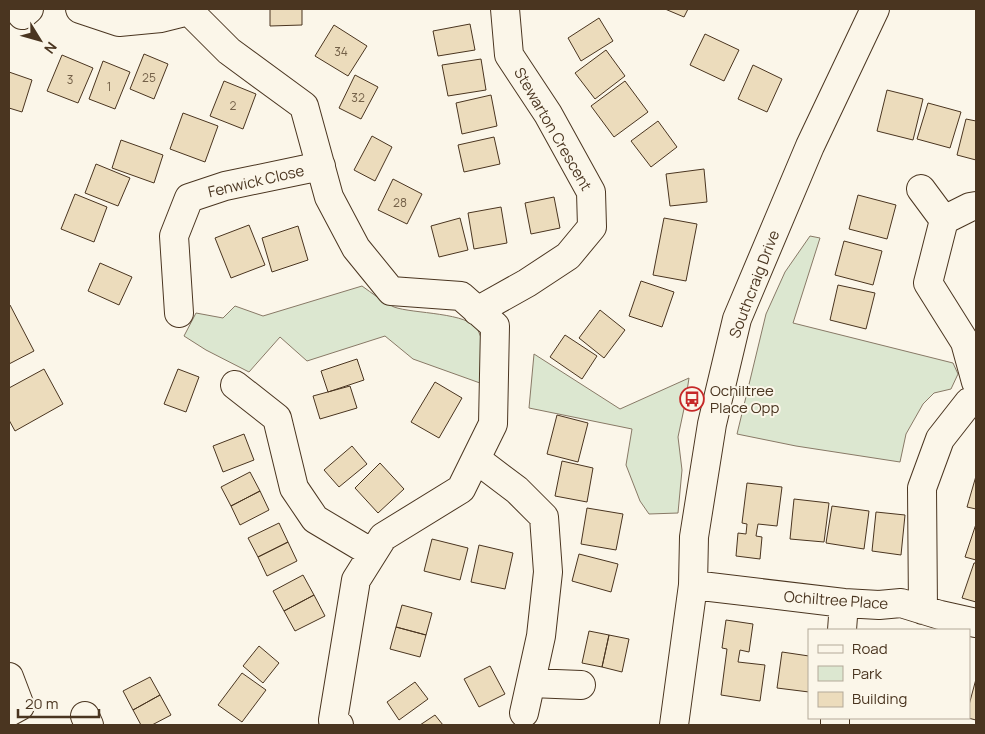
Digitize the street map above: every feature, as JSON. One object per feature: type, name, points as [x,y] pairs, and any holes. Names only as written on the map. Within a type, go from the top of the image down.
[{"type":"street","points":[[80,9],[118,22],[161,18],[190,10],[230,52],[304,106],[329,197],[356,248],[391,291],[461,296],[495,326],[493,424],[461,489],[383,536],[356,580],[332,724]]},
{"type":"street","name":"Stewarton Crescent","points":[[477,311],[527,283],[568,256],[592,227],[591,192],[548,114],[509,55],[505,9]]},
{"type":"street","name":"Southcraig Drive","points":[[674,725],[693,586],[694,537],[712,424],[737,319],[866,12]]},
{"type":"street","name":"Fenwick Close","points":[[179,313],[174,236],[189,198],[225,186],[321,166]]},
{"type":"street","points":[[921,189],[944,220]]},
{"type":"street","points":[[976,206],[944,220],[928,283],[964,342],[976,382]]},
{"type":"street","points":[[235,385],[277,418],[294,488],[315,519],[372,553]]},
{"type":"street","points":[[923,610],[922,488],[940,438],[969,402],[976,400]]},
{"type":"street","points":[[476,459],[518,490],[544,517],[548,572],[540,636],[524,713]]},
{"type":"street","name":"Ochiltree Place","points":[[693,586],[844,603],[902,604],[976,623]]},
{"type":"street","points":[[842,629],[844,603]]},
{"type":"street","points":[[9,677],[20,706],[9,712]]},
{"type":"street","points":[[531,683],[581,685]]},
{"type":"green space","points":[[810,236],[820,238],[793,323],[953,363],[958,374],[951,389],[934,393],[923,404],[906,434],[900,462],[796,446],[737,434],[766,314],[785,272]]},
{"type":"green space","points":[[362,286],[394,307],[440,314],[473,324],[478,330],[482,343],[480,383],[413,359],[385,336],[307,361],[280,337],[249,372],[206,350],[184,336],[196,313],[223,318],[235,306],[263,316]]},
{"type":"green space","points":[[534,354],[620,409],[689,378],[678,437],[682,470],[678,513],[649,514],[640,501],[626,465],[632,429],[529,408]]},
{"type":"building","points":[[270,9],[302,9],[302,25],[270,26]]},
{"type":"building","points":[[665,9],[688,9],[684,17]]},
{"type":"building","points":[[599,18],[613,41],[581,61],[568,38]]},
{"type":"building","points":[[470,24],[475,50],[438,56],[433,31]]},
{"type":"building","points":[[334,25],[367,46],[348,76],[315,56]]},
{"type":"building","points":[[705,34],[739,50],[724,81],[690,65]]},
{"type":"building","points":[[606,50],[625,76],[595,99],[575,73]]},
{"type":"building","points":[[144,54],[168,64],[154,99],[130,89]]},
{"type":"building","points":[[62,55],[93,68],[78,103],[47,91]]},
{"type":"building","points":[[481,59],[486,90],[448,96],[442,65]]},
{"type":"building","points":[[103,61],[130,72],[115,109],[89,99]]},
{"type":"building","points":[[753,65],[782,79],[767,112],[738,99]]},
{"type":"building","points":[[9,72],[32,80],[22,112],[9,108]]},
{"type":"building","points":[[355,75],[378,87],[361,119],[339,108]]},
{"type":"building","points":[[224,81],[256,94],[243,129],[210,116]]},
{"type":"building","points":[[625,81],[648,112],[614,137],[591,106]]},
{"type":"building","points":[[887,90],[923,99],[913,140],[877,131]]},
{"type":"building","points":[[491,95],[497,126],[462,134],[456,103]]},
{"type":"building","points":[[928,103],[961,112],[950,148],[917,139]]},
{"type":"building","points":[[183,113],[218,126],[205,162],[170,149]]},
{"type":"building","points":[[966,119],[976,121],[976,160],[957,155]]},
{"type":"building","points":[[658,121],[677,147],[651,167],[631,141]]},
{"type":"building","points":[[372,136],[392,147],[375,181],[354,170]]},
{"type":"building","points":[[494,137],[500,164],[464,172],[458,145]]},
{"type":"building","points":[[121,140],[163,155],[154,183],[112,168]]},
{"type":"building","points":[[96,164],[130,178],[118,206],[85,193]]},
{"type":"building","points":[[704,169],[707,202],[670,206],[666,174]]},
{"type":"building","points":[[393,179],[422,194],[407,224],[378,210]]},
{"type":"building","points":[[75,194],[107,207],[94,242],[61,229]]},
{"type":"building","points":[[858,195],[896,205],[887,239],[849,229]]},
{"type":"building","points":[[554,197],[560,228],[531,234],[525,203]]},
{"type":"building","points":[[501,207],[507,243],[474,249],[468,213]]},
{"type":"building","points":[[460,218],[468,250],[439,257],[431,226]]},
{"type":"building","points":[[664,218],[697,224],[686,281],[653,275]]},
{"type":"building","points":[[249,225],[265,265],[231,278],[215,238]]},
{"type":"building","points":[[298,226],[308,260],[272,272],[262,238]]},
{"type":"building","points":[[844,241],[882,251],[873,285],[835,275]]},
{"type":"building","points":[[100,263],[132,277],[119,305],[88,291]]},
{"type":"building","points":[[641,281],[674,292],[662,327],[629,316]]},
{"type":"building","points":[[838,285],[875,293],[866,329],[830,320]]},
{"type":"building","points":[[9,306],[34,351],[9,364]]},
{"type":"building","points":[[600,310],[625,330],[604,358],[579,338]]},
{"type":"building","points":[[565,335],[597,356],[582,379],[550,357]]},
{"type":"building","points":[[357,359],[364,380],[328,392],[321,371]]},
{"type":"building","points":[[44,369],[63,404],[15,431],[9,420],[9,388]]},
{"type":"building","points":[[178,369],[199,377],[186,412],[164,404]]},
{"type":"building","points":[[435,382],[462,398],[439,438],[411,422]]},
{"type":"building","points":[[350,386],[357,408],[320,419],[313,396]]},
{"type":"building","points":[[557,415],[588,423],[578,462],[547,454]]},
{"type":"building","points":[[244,434],[254,460],[223,472],[213,446]]},
{"type":"building","points":[[352,446],[367,464],[339,487],[324,470]]},
{"type":"building","points":[[562,461],[593,468],[587,502],[555,496]]},
{"type":"building","points":[[380,463],[404,489],[378,513],[355,488]]},
{"type":"building","points":[[250,472],[260,491],[231,506],[221,487]]},
{"type":"building","points":[[976,476],[976,509],[967,507]]},
{"type":"building","points":[[747,483],[782,487],[777,526],[758,524],[756,536],[762,537],[760,559],[736,556],[738,533],[746,534],[747,524],[742,523]]},
{"type":"building","points":[[260,491],[269,510],[240,525],[231,506]]},
{"type":"building","points":[[794,499],[829,503],[824,542],[790,539]]},
{"type":"building","points":[[832,506],[869,511],[864,549],[826,543]]},
{"type":"building","points":[[587,508],[623,514],[616,550],[581,544]]},
{"type":"building","points":[[876,512],[905,515],[901,555],[872,551]]},
{"type":"building","points":[[279,523],[288,542],[258,557],[248,538]]},
{"type":"building","points":[[976,524],[976,560],[965,557]]},
{"type":"building","points":[[432,539],[468,548],[460,580],[424,571]]},
{"type":"building","points":[[288,542],[297,561],[267,576],[258,557]]},
{"type":"building","points":[[479,545],[513,553],[505,589],[471,582]]},
{"type":"building","points":[[579,554],[618,564],[611,592],[572,581]]},
{"type":"building","points":[[974,563],[976,563],[976,602],[962,598]]},
{"type":"building","points":[[303,575],[314,595],[284,611],[273,591]]},
{"type":"building","points":[[314,595],[325,616],[295,631],[284,611]]},
{"type":"building","points":[[402,605],[432,613],[426,635],[396,627]]},
{"type":"building","points":[[726,620],[753,624],[749,652],[740,650],[738,662],[765,665],[760,701],[721,695],[727,649],[722,648]]},
{"type":"building","points":[[396,627],[426,635],[420,657],[390,649]]},
{"type":"building","points":[[589,631],[609,635],[602,667],[582,663]]},
{"type":"building","points":[[609,635],[629,639],[622,672],[602,667]]},
{"type":"building","points":[[259,646],[279,663],[263,683],[243,666]]},
{"type":"building","points":[[782,652],[808,656],[808,692],[777,688]]},
{"type":"building","points":[[490,666],[505,694],[479,707],[464,679]]},
{"type":"building","points":[[242,673],[266,690],[242,722],[218,705]]},
{"type":"building","points":[[150,677],[160,695],[133,710],[123,691]]},
{"type":"building","points":[[976,679],[976,720],[970,718],[970,701]]},
{"type":"building","points":[[415,682],[428,699],[399,720],[387,702]]},
{"type":"building","points":[[160,695],[171,715],[152,725],[141,725],[133,710]]},
{"type":"building","points":[[435,715],[443,725],[420,725]]},
{"type":"place","name":"Ochiltree Place Opp","points":[[692,399]]}]
